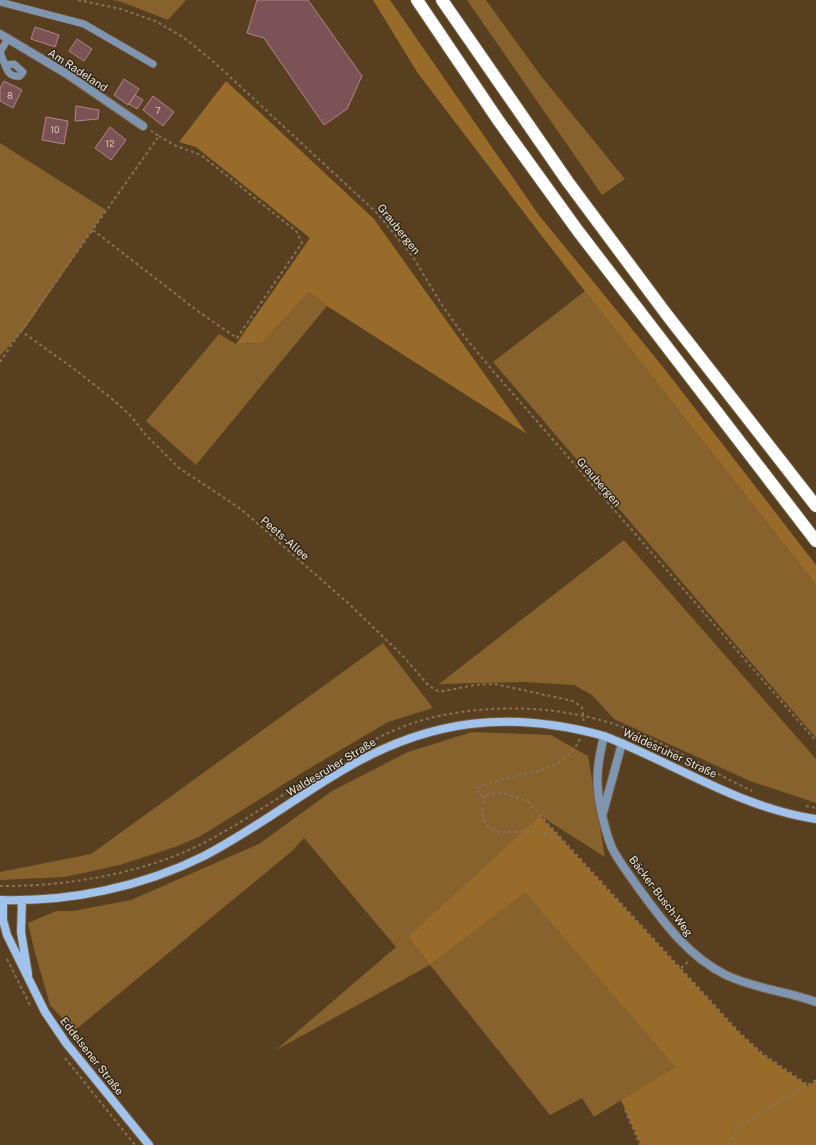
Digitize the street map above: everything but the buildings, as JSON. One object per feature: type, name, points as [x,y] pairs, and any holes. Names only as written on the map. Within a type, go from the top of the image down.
[{"type":"highway","points":[[416,0],[498,120],[578,231],[816,541]]},
{"type":"highway","points":[[442,0],[568,182],[672,321],[816,506]]},
{"type":"street","name":"Am Radeland","points":[[0,34],[67,74],[143,126]]},
{"type":"street","name":"Waldesruher Straße","points":[[1,900],[73,896],[106,890],[141,881],[178,867],[230,842],[347,768],[372,754],[430,731],[453,725],[493,721],[527,721],[576,728],[604,736],[622,742],[756,804],[788,814],[816,819]]},
{"type":"street","name":"Bäcker-Busch-Weg","points":[[604,736],[598,771],[597,788],[608,837],[618,858],[678,940],[696,956],[726,975],[746,983],[816,1002]]},
{"type":"street","name":"Bäcker-Busch-Weg","points":[[603,814],[608,789],[622,742]]},
{"type":"street","name":"Eddelsener Straße","points":[[1,900],[8,935],[19,961],[28,974],[45,1012],[66,1043],[149,1145]]},
{"type":"street","name":"Eddelsener Straße","points":[[22,900],[21,932],[28,974]]},
{"type":"lane","points":[[0,2],[84,24],[153,64]]},
{"type":"lane","points":[[5,65],[0,52],[8,39]]},
{"type":"path","name":"Graubergen","points":[[78,0],[121,9],[155,21],[183,37],[214,62],[378,214],[413,257],[442,305],[464,336],[643,545],[816,741]]},
{"type":"path","points":[[93,230],[199,312],[237,338],[302,243],[296,231],[201,155],[176,146],[143,126]]},
{"type":"path","points":[[0,362],[158,136]]},
{"type":"path","name":"Peets-Allee","points":[[21,331],[77,371],[111,398],[131,416],[144,433],[179,468],[240,509],[349,604],[402,655],[429,686],[444,691],[475,685],[495,684],[512,687],[573,701],[582,707],[584,716]]},
{"type":"path","points":[[318,773],[350,752],[374,740],[429,719],[466,711],[515,709],[559,711],[584,716],[646,737],[753,791]]},
{"type":"path","points":[[580,740],[566,758],[556,765],[540,771],[513,775],[485,785],[477,789],[479,795],[485,796],[496,794],[520,798],[528,802],[741,1034],[763,1054],[808,1085]]},
{"type":"path","points":[[0,886],[36,885],[82,880],[176,856],[224,832],[293,789]]},
{"type":"path","points":[[485,796],[481,806],[482,814],[486,825],[495,831],[539,832],[561,838]]},
{"type":"path","points":[[802,806],[816,808]]},
{"type":"path","points":[[729,1145],[735,1133],[742,1124],[816,1080]]},
{"type":"path","points":[[625,1110],[640,1145]]},
{"type":"shaded area","points":[[113,0],[186,0],[168,20]]},
{"type":"shaded area","points":[[373,0],[390,0],[538,214],[663,367],[816,565],[816,585],[544,239],[417,72]]},
{"type":"shaded area","points":[[467,0],[486,0],[541,76],[625,179],[602,195]]},
{"type":"shaded area","points":[[226,81],[374,219],[527,434],[327,306],[309,292],[262,343],[236,344],[310,238],[196,147],[179,142]]},
{"type":"shaded area","points":[[0,143],[106,210],[26,327],[0,356]]},
{"type":"shaded area","points":[[585,291],[816,585],[816,738],[493,362]]},
{"type":"shaded area","points":[[309,292],[327,306],[196,465],[146,421],[219,334],[236,344],[262,343]]},
{"type":"shaded area","points":[[624,540],[816,759],[816,803],[750,781],[614,719],[592,695],[574,685],[523,682],[439,684]]},
{"type":"shaded area","points":[[383,643],[433,708],[388,722],[300,774],[199,837],[175,847],[120,865],[65,877],[0,880],[0,872],[91,854]]},
{"type":"shaded area","points":[[472,732],[551,735],[588,756],[605,857],[542,817],[408,937],[430,965],[276,1050],[396,947],[304,838],[292,851],[74,1031],[50,1005],[28,923],[56,911],[73,911],[131,900],[259,844],[332,791],[408,752]]},
{"type":"shaded area","points":[[540,816],[740,1034],[763,1055],[808,1086],[816,1081],[816,1145],[641,1145],[621,1100],[675,1067],[525,892],[430,965],[408,937]]},
{"type":"shaded area","points":[[525,891],[675,1067],[594,1117],[582,1098],[550,1115],[430,965]]}]
